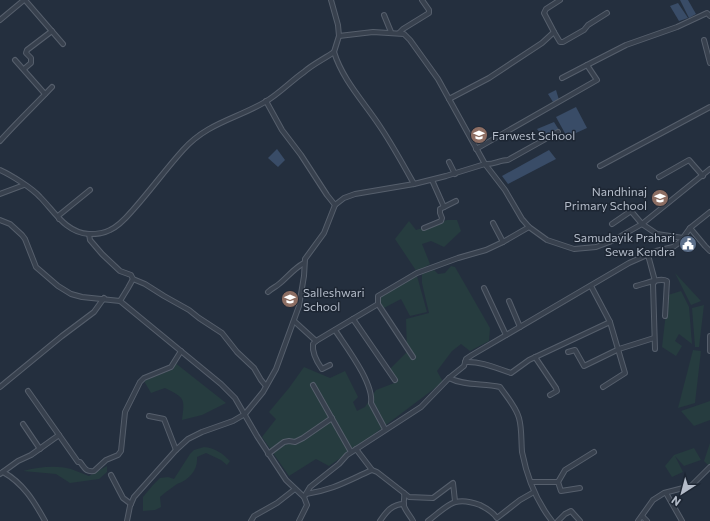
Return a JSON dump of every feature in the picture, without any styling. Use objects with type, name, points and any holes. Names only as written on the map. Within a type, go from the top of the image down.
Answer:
[{"type":"street","points":[[0,20],[25,0],[63,44]]},
{"type":"street","points":[[331,0],[338,25],[339,36],[334,52],[338,63],[357,97],[381,128],[414,184]]},
{"type":"street","points":[[399,33],[429,13],[429,10],[422,0]]},
{"type":"street","points":[[560,0],[544,12],[560,42],[563,42],[584,30],[588,24],[607,13]]},
{"type":"street","points":[[562,78],[626,45],[677,27],[707,13],[710,16]]},
{"type":"street","points":[[384,15],[391,32]]},
{"type":"street","points":[[24,69],[31,63],[31,58],[26,53],[27,50],[52,31]]},
{"type":"street","points":[[339,36],[373,32],[404,34],[410,40],[438,80],[485,164],[505,190],[522,219],[529,227],[547,240],[574,249],[596,247],[612,241],[642,224],[710,169]]},
{"type":"street","points":[[449,99],[489,78],[542,44],[554,32]]},
{"type":"street","points":[[704,40],[710,63]]},
{"type":"street","points":[[0,170],[16,178],[40,196],[59,219],[78,231],[89,234],[101,234],[111,230],[121,223],[183,150],[198,135],[218,123],[266,101],[305,71],[334,52]]},
{"type":"street","points":[[15,60],[45,94]]},
{"type":"street","points":[[476,149],[596,81],[587,65]]},
{"type":"street","points":[[0,141],[52,87]]},
{"type":"street","points":[[266,101],[282,130],[335,205]]},
{"type":"street","points":[[600,166],[710,107]]},
{"type":"street","points":[[127,521],[134,497],[176,450],[188,439],[202,432],[233,421],[245,414],[266,386],[276,369],[294,321],[302,294],[305,259],[324,233],[335,205],[344,198],[355,194],[432,180],[485,164],[508,160],[558,132]]},
{"type":"street","points":[[659,177],[689,160],[703,176]]},
{"type":"street","points":[[449,162],[455,174]]},
{"type":"street","points":[[432,180],[444,207]]},
{"type":"street","points":[[0,194],[24,185]]},
{"type":"street","points":[[59,219],[58,216],[90,190]]},
{"type":"street","points":[[424,228],[441,221],[442,218],[440,210],[456,201]]},
{"type":"street","points":[[612,224],[631,212],[642,224],[657,234],[683,238]]},
{"type":"street","points":[[299,521],[307,505],[305,495],[310,487],[351,452],[421,407],[449,378],[464,366],[466,359],[629,263],[656,251],[673,247],[680,242],[690,228],[710,212]]},
{"type":"street","points":[[1,221],[10,224],[22,235],[36,267],[58,286],[71,294],[82,297],[104,298],[120,301],[221,384],[235,398],[268,454],[286,480],[295,489],[305,495],[323,491],[340,486],[372,470]]},
{"type":"street","points":[[493,223],[503,242]]},
{"type":"street","points":[[413,357],[378,304],[378,296],[417,273],[458,258],[486,250],[529,227]]},
{"type":"street","points":[[690,228],[710,250]]},
{"type":"street","points":[[89,234],[90,240],[120,271],[131,275],[133,279],[135,278],[190,310],[199,318],[222,333],[237,352],[254,368],[260,380],[266,386]]},
{"type":"street","points":[[648,255],[655,281],[653,284],[655,349]]},
{"type":"street","points":[[268,292],[273,287],[278,286],[298,266],[304,263]]},
{"type":"street","points":[[120,301],[133,279]]},
{"type":"street","points":[[636,286],[665,279],[668,281],[665,316]]},
{"type":"street","points":[[592,286],[610,322],[625,373],[603,387]]},
{"type":"street","points":[[484,288],[506,335]]},
{"type":"street","points":[[0,387],[94,312],[104,298]]},
{"type":"street","points":[[509,301],[520,327]]},
{"type":"street","points":[[330,365],[322,369],[318,364],[312,350],[313,344],[378,304]]},
{"type":"street","points":[[353,319],[395,380]]},
{"type":"street","points":[[294,321],[316,341]]},
{"type":"street","points":[[465,362],[483,364],[511,373],[535,358],[610,322]]},
{"type":"street","points":[[335,330],[368,383],[372,399],[371,403],[385,429]]},
{"type":"street","points":[[710,336],[710,351]]},
{"type":"street","points":[[568,352],[575,350],[584,366],[619,349],[654,338]]},
{"type":"street","points":[[28,391],[78,462],[80,462],[87,471],[94,471],[106,460],[118,455],[121,451],[125,412],[137,386],[144,378],[171,367],[182,351]]},
{"type":"street","points":[[535,358],[556,388],[557,391],[550,395]]},
{"type":"street","points":[[449,378],[455,381],[489,384],[500,387],[516,410],[522,428],[522,452],[534,492],[543,510],[552,521]]},
{"type":"street","points":[[313,385],[351,452]]},
{"type":"street","points":[[149,416],[164,419],[176,450]]},
{"type":"street","points":[[268,454],[284,442],[295,442],[303,438],[332,418]]},
{"type":"street","points":[[24,424],[40,449]]},
{"type":"street","points":[[45,521],[24,488],[16,481],[1,473],[40,449],[59,435]]},
{"type":"street","points":[[356,449],[372,470],[377,472],[409,497],[433,498],[453,483],[455,501]]},
{"type":"street","points":[[580,488],[561,491],[558,482],[565,470],[594,452]]},
{"type":"street","points":[[638,521],[653,500],[666,493],[691,486],[710,467]]},
{"type":"street","points":[[111,475],[122,498],[131,504]]},
{"type":"street","points":[[531,482],[558,482]]},
{"type":"street","points":[[251,521],[254,516],[277,503],[295,489]]},
{"type":"street","points":[[428,521],[455,501],[462,500],[484,507],[497,518],[520,500],[534,492]]},
{"type":"street","points":[[404,493],[405,509],[409,512],[414,521]]},
{"type":"street","points":[[666,493],[682,521]]},
{"type":"street","points":[[380,521],[394,506],[397,504],[404,504]]},
{"type":"street","points":[[558,521],[565,514],[571,511],[580,521]]},
{"type":"street","points":[[642,516],[647,521]]},
{"type":"green space","points":[[447,220],[457,220],[461,231],[444,247],[431,241],[422,244],[430,264],[417,272],[395,239],[409,221],[416,230]]},
{"type":"green space","points":[[451,266],[455,267],[490,328],[489,341],[470,351],[461,344],[452,351],[437,371],[443,382],[329,466],[316,459],[289,476],[262,437],[276,419],[269,412],[304,367],[330,378],[345,371],[358,397],[353,402],[357,411],[365,407],[376,390],[397,382],[389,370],[407,352],[406,319],[429,313],[422,283],[422,274],[434,270],[438,274],[445,273]]},
{"type":"green space","points":[[675,273],[701,301],[691,305]]},
{"type":"green space","points":[[417,276],[427,312],[410,316],[401,299],[384,308],[379,302],[382,296]]},
{"type":"green space","points":[[681,291],[689,307],[692,344],[679,334],[675,341],[682,346],[676,356],[662,347],[668,295]]},
{"type":"green space","points":[[704,305],[699,347],[695,347],[692,308]]},
{"type":"green space","points":[[693,350],[701,351],[695,403],[678,408]]},
{"type":"green space","points":[[174,362],[226,403],[202,415],[182,420],[183,403],[180,397],[165,388],[151,393],[144,381],[174,369]]},
{"type":"green space","points":[[710,401],[710,420],[694,426],[681,411]]},
{"type":"green space","points":[[710,443],[710,466],[709,466],[704,461]]},
{"type":"green space","points":[[204,447],[212,448],[218,451],[230,461],[227,465],[221,460],[206,453],[197,457],[195,470],[192,474],[186,480],[176,485],[160,497],[161,507],[155,510],[143,511],[143,497],[153,485],[160,478],[168,477],[174,479],[190,454],[194,450]]},
{"type":"green space","points":[[694,448],[701,460],[684,466],[675,456],[683,472],[672,477],[665,466],[674,455]]},
{"type":"green space","points":[[107,466],[107,472],[99,479],[70,483],[56,474],[23,471],[59,467],[71,469],[89,476]]},
{"type":"water","points":[[680,0],[688,0],[696,14],[689,18]]},
{"type":"water","points":[[678,3],[688,18],[679,21],[670,6]]},
{"type":"water","points":[[556,90],[559,100],[553,102],[548,94]]},
{"type":"water","points":[[576,107],[587,128],[567,137],[556,117]]},
{"type":"water","points":[[554,122],[559,130],[543,137],[537,129]]},
{"type":"water","points":[[277,149],[285,160],[278,167],[268,158]]},
{"type":"water","points":[[549,150],[556,159],[508,184],[502,176]]},
{"type":"place","name":"Farwest School","points":[[479,135]]},
{"type":"place","name":"Nandhinaj Primary School","points":[[660,198]]},
{"type":"place","name":"Samudayik Prahari Sewa Kendra","points":[[688,244]]},
{"type":"place","name":"Salleshwari School","points":[[290,299]]}]
